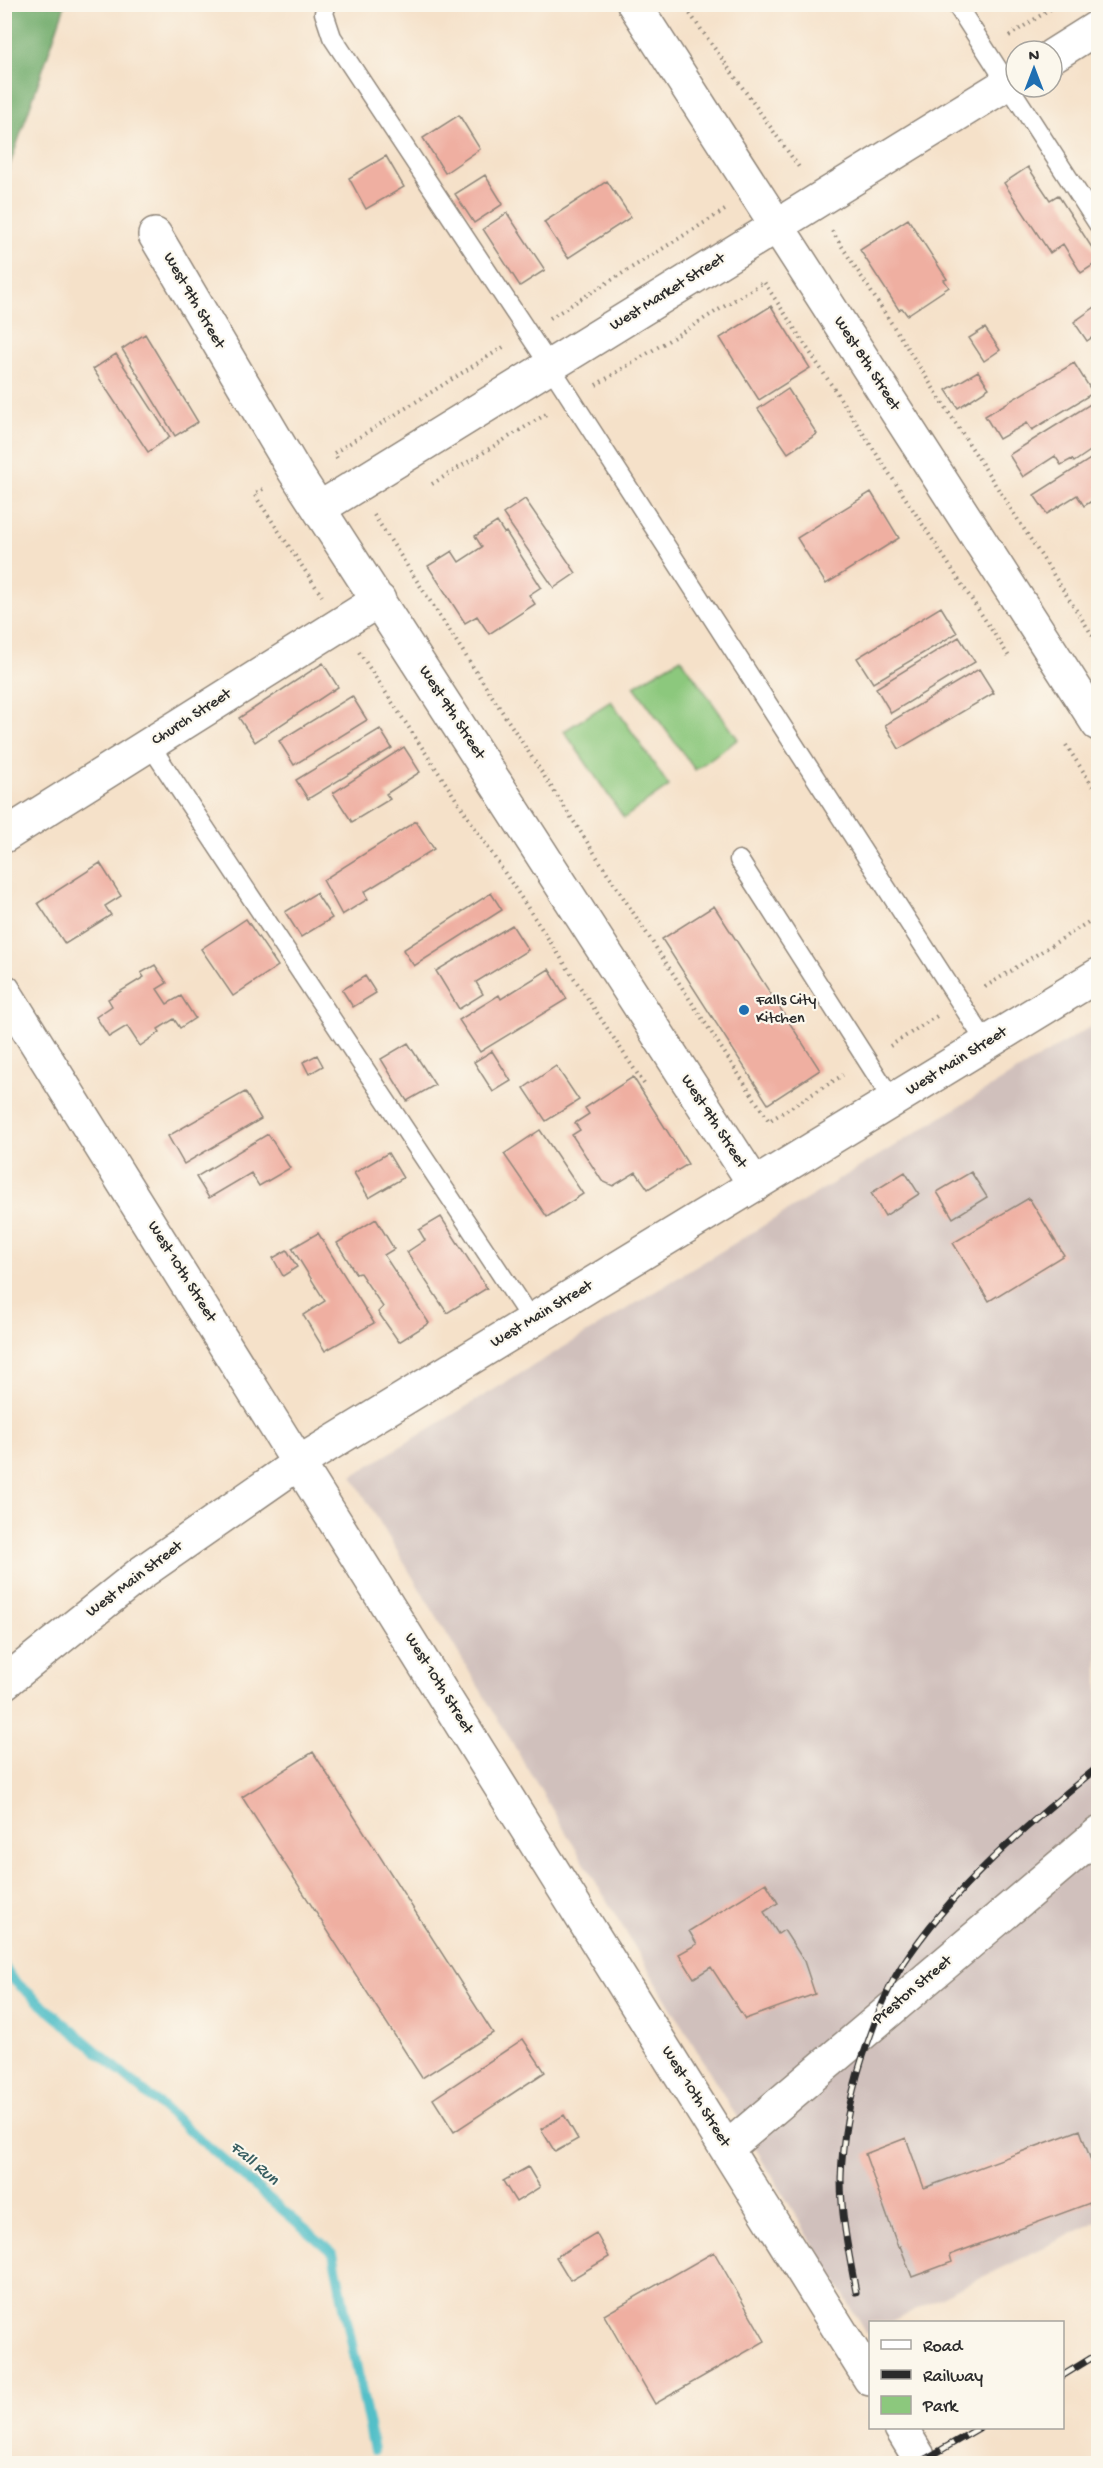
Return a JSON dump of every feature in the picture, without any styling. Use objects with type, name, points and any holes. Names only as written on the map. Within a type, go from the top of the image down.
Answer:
[{"type":"street","name":"West 8th Street","points":[[634,4],[1098,724]]},
{"type":"street","points":[[1064,48],[1098,27]]},
{"type":"street","name":"West Market Street","points":[[320,508],[1004,86]]},
{"type":"street","name":"West 9th Street","points":[[154,235],[266,424],[642,1013],[755,1185]]},
{"type":"street","name":"Church Street","points":[[4,836],[379,600]]},
{"type":"street","name":"West Main Street","points":[[6,1681],[141,1573],[300,1462],[1098,975]]},
{"type":"street","name":"West 10th Street","points":[[4,991],[300,1462],[869,2377]]},
{"type":"street","name":"Preston Street","points":[[727,2148],[1098,1833]]},
{"type":"street","points":[[902,2429],[923,2463]]},
{"type":"lane","points":[[327,4],[324,13],[332,37],[528,332],[987,1044]]},
{"type":"lane","points":[[956,4],[986,51],[1004,72]]},
{"type":"lane","points":[[1023,99],[1098,224]]},
{"type":"lane","points":[[150,745],[532,1321]]},
{"type":"lane","points":[[739,860],[893,1101]]},
{"type":"path","points":[[683,4],[800,170]]},
{"type":"path","points":[[986,51],[1058,4]]},
{"type":"path","points":[[810,164],[721,212],[334,453],[769,1121],[1098,916]]},
{"type":"path","points":[[835,236],[1098,644]]},
{"type":"path","points":[[764,282],[1013,664]]},
{"type":"path","points":[[1066,744],[1098,794]]},
{"type":"shaded area","points":[[1098,1022],[1098,2221],[892,2321],[869,2321],[867,2334],[352,1476]]},
{"type":"green space","points":[[19,5],[65,5],[5,179],[5,8]]},
{"type":"green space","points":[[681,658],[738,739],[695,770],[634,686]]},
{"type":"green space","points":[[611,701],[669,786],[624,818],[564,731]]},
{"type":"building","points":[[459,115],[480,149],[445,173],[423,138]]},
{"type":"building","points":[[386,156],[404,187],[366,209],[349,178]]},
{"type":"building","points":[[1028,167],[1050,200],[1058,195],[1098,257],[1098,262],[1081,273],[1063,244],[1050,253],[1004,183]]},
{"type":"building","points":[[485,175],[503,204],[474,223],[455,194]]},
{"type":"building","points":[[607,181],[631,217],[568,258],[544,222]]},
{"type":"building","points":[[507,213],[545,270],[520,286],[483,229]]},
{"type":"building","points":[[908,219],[947,279],[944,280],[949,287],[907,315],[902,308],[899,310],[860,250]]},
{"type":"building","points":[[1098,305],[1098,333],[1087,341],[1074,322]]},
{"type":"building","points":[[771,306],[810,368],[759,400],[720,338]]},
{"type":"building","points":[[985,328],[1000,350],[984,361],[969,338]]},
{"type":"building","points":[[145,334],[198,422],[175,436],[122,349]]},
{"type":"building","points":[[116,354],[170,437],[148,452],[93,369]]},
{"type":"building","points":[[1074,363],[1093,393],[1032,430],[1027,423],[999,439],[985,416]]},
{"type":"building","points":[[978,371],[989,388],[958,408],[946,390]]},
{"type":"building","points":[[788,389],[817,434],[788,453],[758,409]]},
{"type":"building","points":[[1095,401],[1098,406],[1098,444],[1096,447],[1074,462],[1072,459],[1061,465],[1055,456],[1023,477],[1009,455]]},
{"type":"building","points":[[1098,454],[1098,497],[1084,506],[1077,495],[1047,514],[1034,495]]},
{"type":"building","points":[[871,492],[899,538],[826,584],[797,538]]},
{"type":"building","points":[[525,499],[576,573],[554,588],[503,514]]},
{"type":"building","points":[[497,522],[504,533],[506,532],[541,587],[529,595],[535,604],[489,634],[477,616],[465,623],[428,566],[452,551],[459,562],[482,547],[475,536]]},
{"type":"building","points":[[941,607],[957,633],[873,683],[857,658]]},
{"type":"building","points":[[959,637],[975,662],[891,713],[876,688]]},
{"type":"building","points":[[323,663],[338,687],[255,742],[239,718]]},
{"type":"building","points":[[979,669],[994,693],[899,749],[885,725]]},
{"type":"building","points":[[352,696],[367,720],[294,765],[279,741]]},
{"type":"building","points":[[380,729],[392,748],[308,799],[296,780]]},
{"type":"building","points":[[404,747],[420,772],[386,794],[390,799],[352,822],[333,793]]},
{"type":"building","points":[[416,821],[434,849],[364,892],[368,899],[342,915],[323,880]]},
{"type":"building","points":[[100,863],[121,896],[105,906],[111,915],[65,944],[38,903]]},
{"type":"building","points":[[316,893],[332,918],[301,937],[285,912]]},
{"type":"building","points":[[491,893],[502,910],[414,966],[403,950]]},
{"type":"building","name":"Falls City Kitchen","points":[[714,906],[820,1070],[768,1104],[662,939]]},
{"type":"building","points":[[246,919],[278,966],[233,996],[201,949]]},
{"type":"building","points":[[512,925],[528,950],[476,982],[483,994],[459,1009],[436,971]]},
{"type":"building","points":[[155,965],[167,983],[157,989],[167,1004],[181,996],[195,1018],[180,1028],[174,1019],[158,1029],[160,1032],[140,1046],[127,1026],[109,1037],[96,1017],[112,1006],[108,999],[144,977],[141,973]]},
{"type":"building","points":[[549,969],[567,999],[480,1052],[459,1020],[499,995],[501,999]]},
{"type":"building","points":[[365,976],[376,993],[353,1007],[342,990]]},
{"type":"building","points":[[408,1043],[435,1085],[407,1101],[381,1059]]},
{"type":"building","points":[[492,1051],[511,1081],[493,1092],[474,1062]]},
{"type":"building","points":[[317,1055],[323,1066],[309,1074],[303,1062]]},
{"type":"building","points":[[556,1066],[579,1100],[546,1121],[524,1088]]},
{"type":"building","points":[[633,1077],[688,1164],[648,1189],[636,1172],[613,1186],[602,1181],[572,1135],[580,1130],[575,1123],[589,1114],[585,1108]]},
{"type":"building","points":[[245,1092],[261,1119],[184,1164],[168,1136]]},
{"type":"building","points":[[540,1130],[583,1194],[547,1217],[504,1154]]},
{"type":"building","points":[[268,1134],[290,1168],[259,1186],[251,1173],[209,1198],[196,1177]]},
{"type":"building","points":[[388,1153],[403,1178],[369,1198],[354,1173]]},
{"type":"building","points":[[905,1172],[919,1194],[885,1216],[871,1193]]},
{"type":"building","points":[[971,1172],[987,1197],[953,1218],[937,1192]]},
{"type":"building","points":[[1029,1198],[1064,1255],[989,1301],[953,1243]]},
{"type":"building","points":[[441,1217],[487,1288],[447,1313],[407,1252],[425,1240],[419,1230]]},
{"type":"building","points":[[376,1219],[394,1249],[384,1255],[429,1323],[399,1342],[378,1312],[383,1307],[360,1273],[356,1274],[337,1243]]},
{"type":"building","points":[[318,1233],[374,1323],[325,1351],[303,1315],[325,1301],[292,1248]]},
{"type":"building","points":[[287,1250],[297,1267],[283,1276],[273,1258]]},
{"type":"building","points":[[313,1752],[493,2033],[422,2078],[242,1797]]},
{"type":"building","points":[[766,1883],[778,1903],[764,1912],[778,1934],[784,1930],[804,1961],[815,1994],[745,2019],[711,1967],[694,1978],[679,1954],[697,1944],[689,1931]]},
{"type":"building","points":[[523,2039],[545,2072],[454,2132],[433,2099]]},
{"type":"building","points":[[564,2115],[578,2139],[555,2152],[541,2129]]},
{"type":"building","points":[[1080,2130],[1098,2180],[1098,2200],[950,2255],[952,2262],[912,2277],[900,2246],[898,2247],[865,2154],[906,2138],[924,2188]]},
{"type":"building","points":[[528,2167],[540,2187],[516,2202],[503,2181]]},
{"type":"building","points":[[596,2233],[609,2257],[570,2280],[556,2257]]},
{"type":"building","points":[[714,2252],[765,2341],[655,2404],[604,2315]]},
{"type":"waterway","name":"Fall Run","points":[[4,1966],[11,1978],[333,2253],[374,2450]]},
{"type":"railway","points":[[856,2292],[842,2207],[843,2149],[847,2118],[858,2073],[889,1988],[921,1938],[967,1884],[1018,1835],[1098,1767]]},
{"type":"railway","points":[[1064,2375],[1098,2354]]},
{"type":"railway","points":[[917,2464],[977,2429]]},
{"type":"place","name":"Falls City Kitchen","points":[[744,1010]]}]
